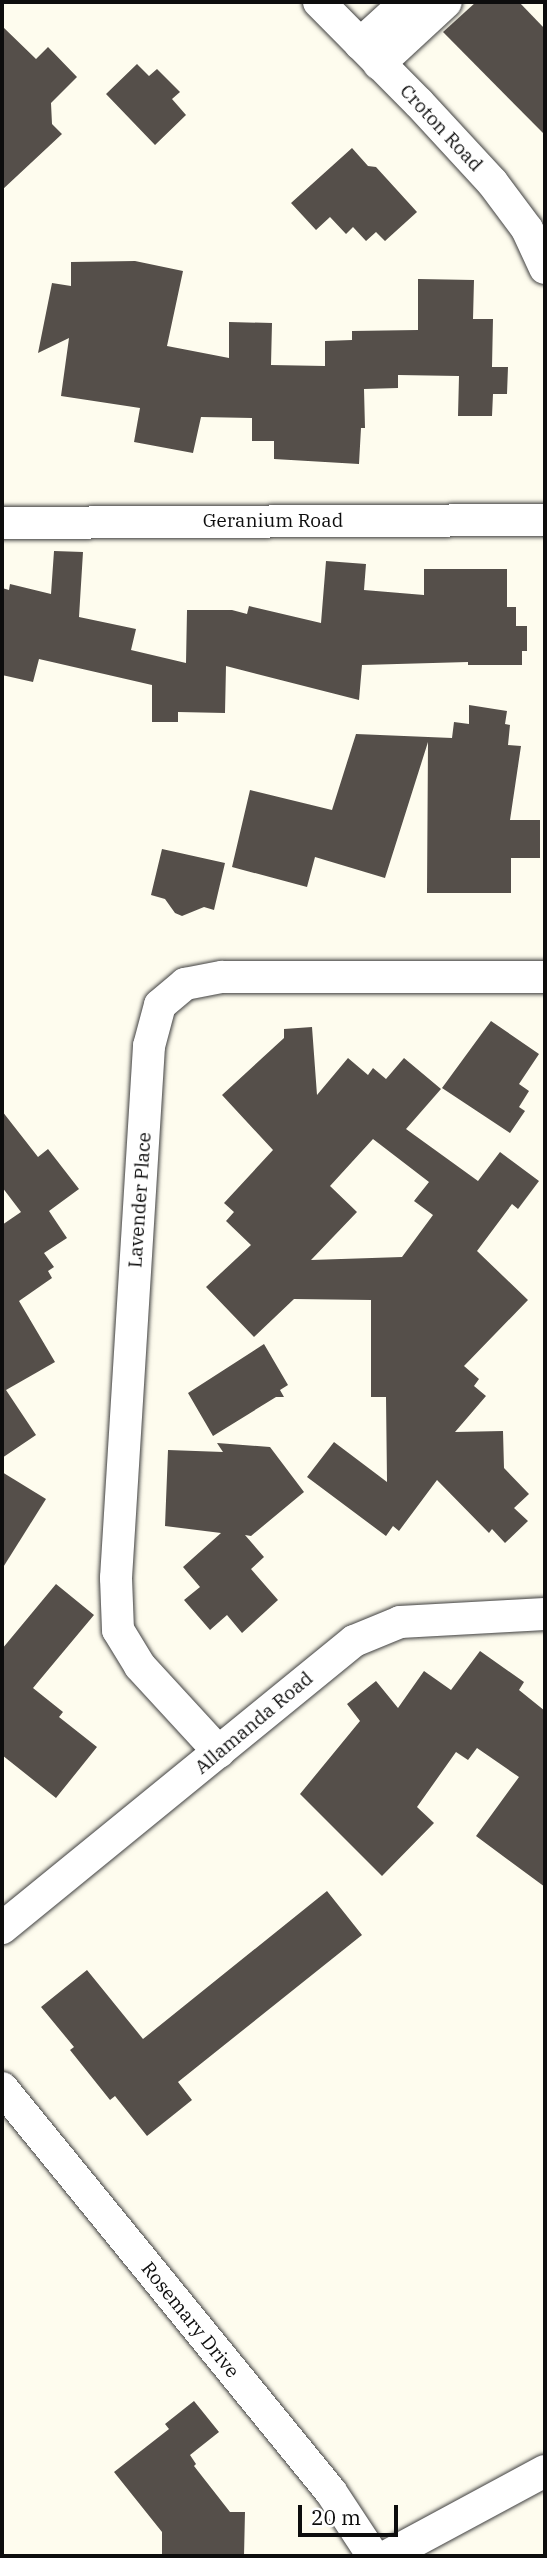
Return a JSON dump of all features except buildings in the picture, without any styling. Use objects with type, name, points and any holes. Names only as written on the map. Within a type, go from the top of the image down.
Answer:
[{"type":"street","name":"Croton Road","points":[[319,2],[492,182],[527,229],[545,268]]},
{"type":"street","points":[[369,54],[406,2]]},
{"type":"street","points":[[369,54],[446,2]]},
{"type":"street","name":"Geranium Road","points":[[2,523],[545,520]]},
{"type":"street","name":"Lavender Place","points":[[219,1752],[140,1666],[118,1630],[116,1578],[149,1046],[160,1005],[185,984],[222,977],[545,977]]},
{"type":"street","name":"Allamanda Road","points":[[2,1928],[354,1641],[400,1622],[545,1614]]},
{"type":"street","name":"Rosemary Drive","points":[[2,2088],[331,2491],[373,2556]]},
{"type":"street","points":[[387,2556],[545,2471]]}]
